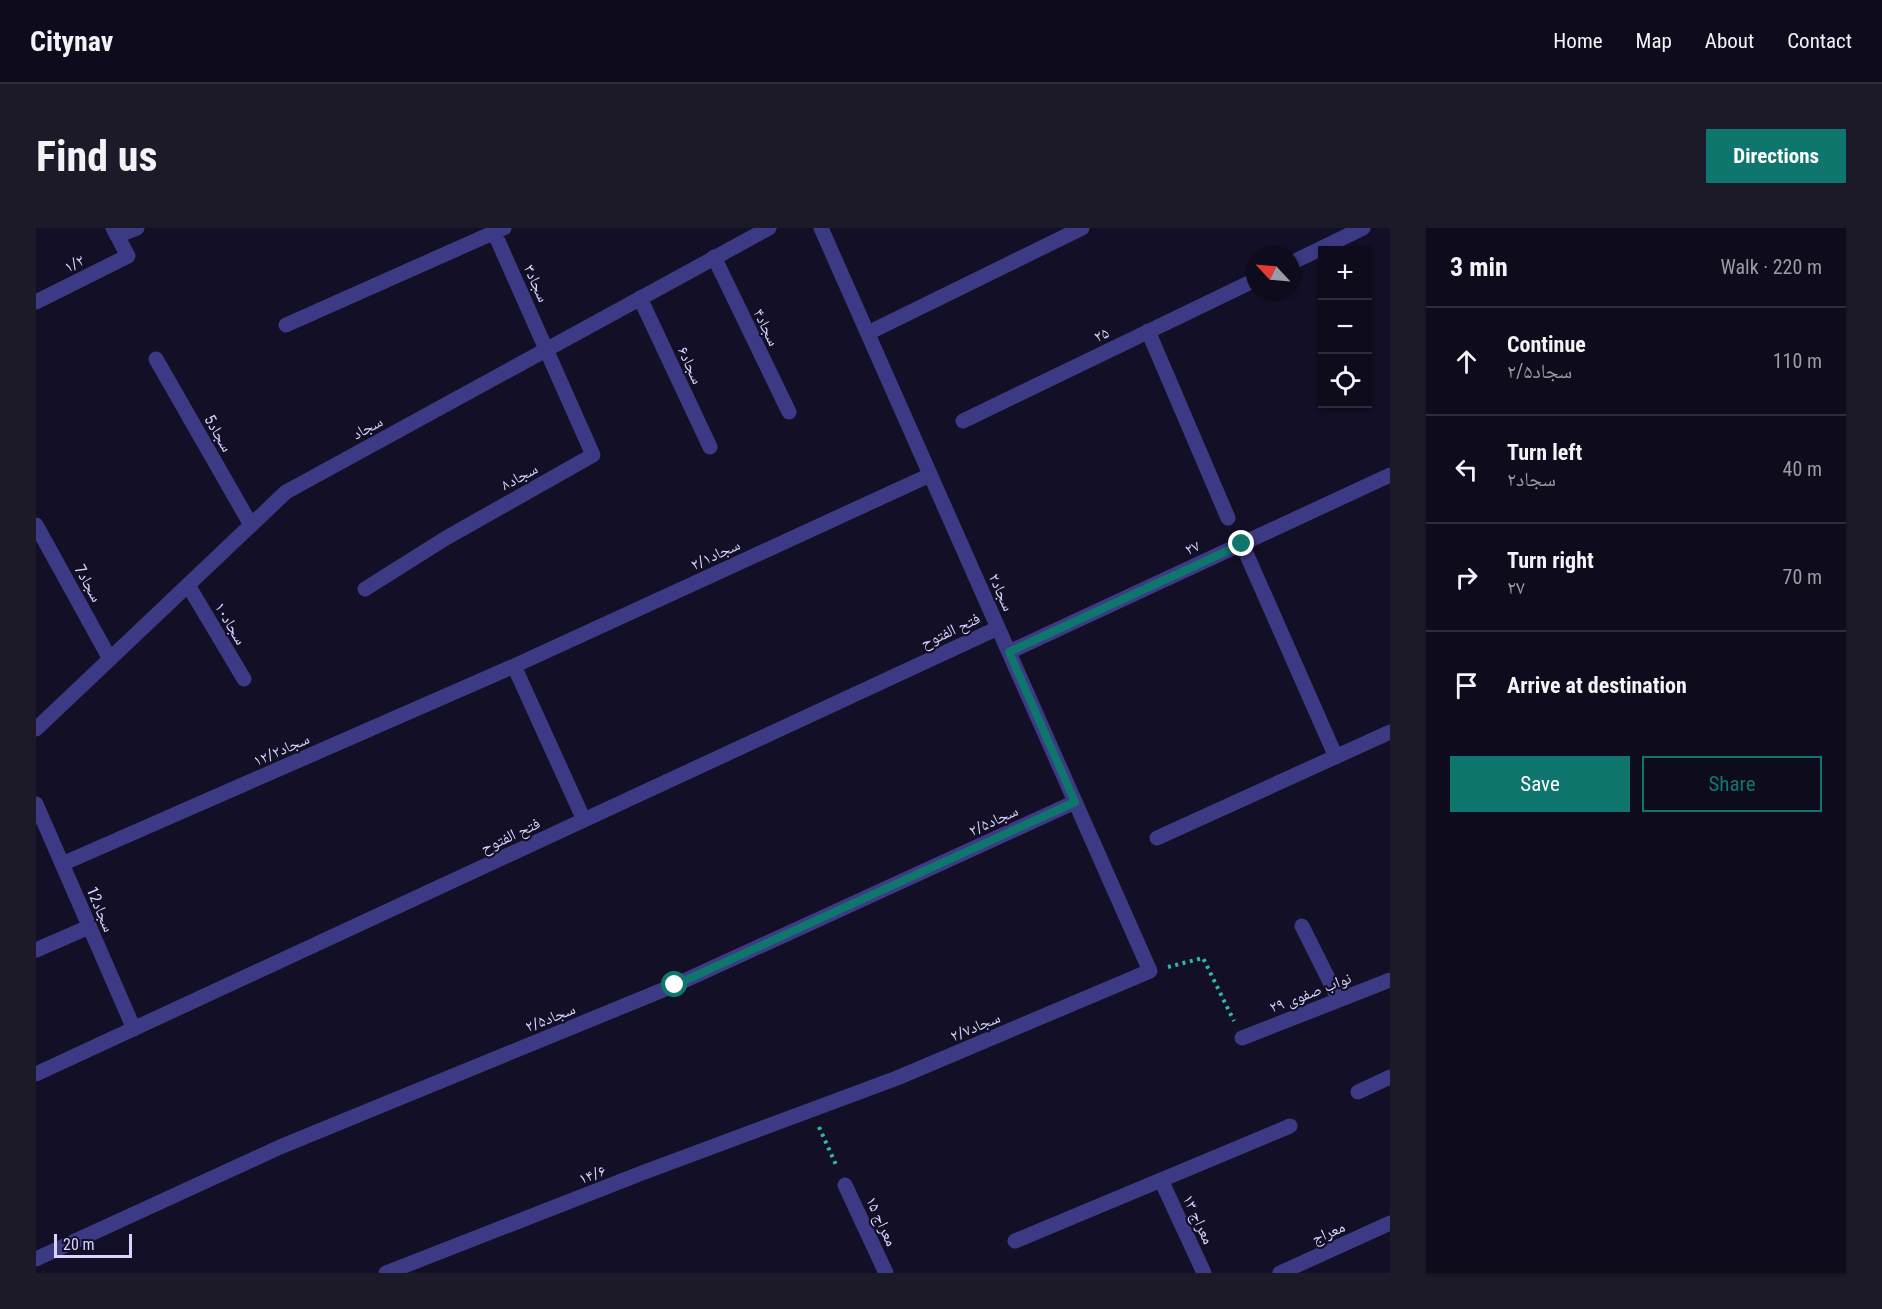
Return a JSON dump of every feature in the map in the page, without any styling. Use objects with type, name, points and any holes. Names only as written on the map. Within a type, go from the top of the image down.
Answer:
[{"type":"street","points":[[115,232],[137,228]]},
{"type":"street","name":"سجاد","points":[[36,729],[286,492],[769,228]]},
{"type":"street","name":"۲سجاد","points":[[821,228],[1150,971]]},
{"type":"street","points":[[868,333],[1082,228]]},
{"type":"street","points":[[1300,258],[1363,228]]},
{"type":"street","points":[[286,325],[499,230]]},
{"type":"street","name":"۳سجاد","points":[[499,230],[546,349]]},
{"type":"street","name":"۱/۲","points":[[36,303],[128,256],[115,232]]},
{"type":"street","name":"۴سجاد","points":[[714,257],[789,412]]},
{"type":"street","name":"۲۵","points":[[963,421],[1246,284]]},
{"type":"street","name":"۶سجاد","points":[[640,298],[711,447]]},
{"type":"street","points":[[1148,331],[1228,518]]},
{"type":"street","name":"۸سجاد","points":[[364,590],[446,538],[592,455],[546,349]]},
{"type":"street","name":"5سجاد","points":[[156,359],[251,525]]},
{"type":"street","name":"۲/۱سجاد","points":[[514,666],[930,475]]},
{"type":"street","name":"۲۷","points":[[1009,652],[1390,475]]},
{"type":"street","name":"7سجاد","points":[[36,525],[110,659]]},
{"type":"street","points":[[1242,544],[1335,757]]},
{"type":"street","name":"۱۰سجاد","points":[[188,585],[244,679]]},
{"type":"street","name":"فتح الفتوح","points":[[36,1074],[998,628]]},
{"type":"street","points":[[514,666],[584,820]]},
{"type":"street","name":"۱۲/۲سجاد","points":[[62,864],[514,666]]},
{"type":"street","points":[[1157,838],[1390,732]]},
{"type":"street","name":"۲/۵سجاد","points":[[36,1259],[280,1147],[675,985],[1075,802]]},
{"type":"street","name":"12سجاد","points":[[36,804],[134,1029]]},
{"type":"street","points":[[1302,926],[1339,1000]]},
{"type":"street","points":[[36,950],[89,927]]},
{"type":"street","name":"سجاد۲/۷","points":[[812,1110],[897,1078],[1150,971]]},
{"type":"street","name":"نواب صفوی ۲۹","points":[[1242,1038],[1390,980]]},
{"type":"street","points":[[1358,1092],[1390,1077]]},
{"type":"street","name":"۱۴/۶","points":[[386,1273],[642,1173],[812,1110]]},
{"type":"street","points":[[1015,1241],[1290,1126]]},
{"type":"street","name":"معراج ۱۳","points":[[1161,1180],[1204,1273]]},
{"type":"street","name":"معراج ۱۵","points":[[845,1185],[881,1272]]},
{"type":"street","name":"معراج","points":[[1280,1273],[1390,1223]]},
{"type":"path","points":[[1150,971],[1203,958],[1242,1038]]},
{"type":"path","points":[[812,1110],[845,1185]]},
{"type":"route","points":[[675,985],[1075,802],[1009,652],[1242,544]]}]
